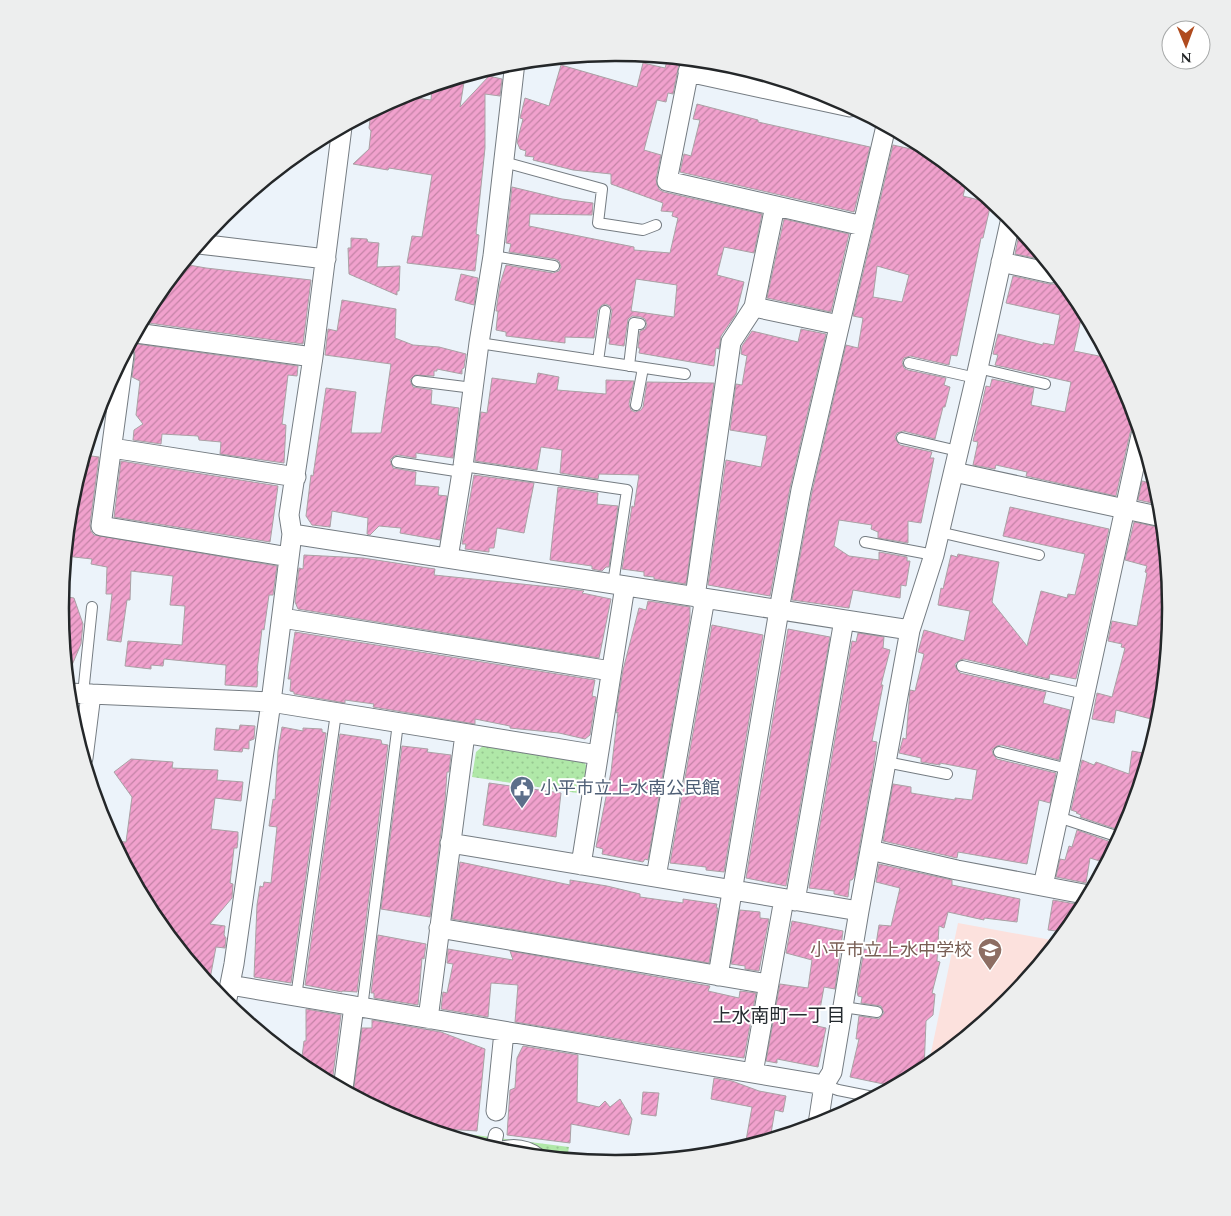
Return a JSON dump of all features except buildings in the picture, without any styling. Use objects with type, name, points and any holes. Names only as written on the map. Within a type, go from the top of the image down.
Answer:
[{"type":"street","points":[[690,66],[667,181],[863,226]]},
{"type":"street","points":[[699,68],[779,86]]},
{"type":"street","points":[[448,558],[493,256],[514,71]]},
{"type":"street","points":[[718,976],[801,490],[884,133]]},
{"type":"street","points":[[228,994],[271,702],[292,534],[289,515],[313,356],[341,136]]},
{"type":"street","points":[[656,877],[700,598],[732,342],[754,307],[775,206]]},
{"type":"street","points":[[819,1115],[824,1085],[832,1072],[910,630],[934,555],[1009,228]]},
{"type":"street","points":[[207,245],[326,259]]},
{"type":"street","points":[[1001,262],[1047,272]]},
{"type":"street","points":[[754,307],[839,325]]},
{"type":"street","points":[[143,333],[313,356]]},
{"type":"street","points":[[122,373],[101,526],[289,557]]},
{"type":"street","points":[[112,448],[296,477]]},
{"type":"street","points":[[1043,886],[1138,448]]},
{"type":"street","points":[[954,472],[1155,516]]},
{"type":"street","points":[[292,534],[910,630]]},
{"type":"street","points":[[581,865],[612,671],[619,585]]},
{"type":"street","points":[[282,618],[612,671]]},
{"type":"street","points":[[752,1073],[768,984],[790,900],[844,620]]},
{"type":"street","points":[[82,728],[81,694],[271,702],[598,755]]},
{"type":"street","points":[[428,1019],[465,734]]},
{"type":"street","points":[[450,843],[859,911]]},
{"type":"street","points":[[870,850],[957,870],[1081,894]]},
{"type":"street","points":[[439,928],[768,984]]},
{"type":"street","points":[[229,995],[296,997],[824,1085]]},
{"type":"street","points":[[344,1082],[358,1007]]},
{"type":"street","points":[[496,1111],[504,1032]]},
{"type":"lane","points":[[504,162],[602,189],[598,223],[643,230],[656,225]]},
{"type":"lane","points":[[493,256],[554,266]]},
{"type":"lane","points":[[598,361],[605,311]]},
{"type":"lane","points":[[629,366],[634,324],[640,324]]},
{"type":"lane","points":[[479,343],[685,374]]},
{"type":"lane","points":[[909,363],[1045,384]]},
{"type":"lane","points":[[636,405],[643,368]]},
{"type":"lane","points":[[416,381],[473,388]]},
{"type":"lane","points":[[902,438],[958,451]]},
{"type":"lane","points":[[397,462],[627,490],[619,585]]},
{"type":"lane","points":[[939,532],[1039,555]]},
{"type":"lane","points":[[866,542],[934,555]]},
{"type":"lane","points":[[81,694],[92,607]]},
{"type":"lane","points":[[962,666],[1085,694]]},
{"type":"lane","points":[[296,997],[336,713]]},
{"type":"lane","points":[[358,1007],[398,723]]},
{"type":"lane","points":[[999,752],[1068,769]]},
{"type":"lane","points":[[886,762],[947,774]]},
{"type":"lane","points":[[1058,817],[1113,835]]},
{"type":"lane","points":[[843,1007],[877,1012]]},
{"type":"lane","points":[[824,1085],[863,1095]]},
{"type":"shaded area","name":"小平市立上水中学校","points":[[958,923],[1050,940],[1002,995],[976,1019],[931,1055]]},
{"type":"green space","points":[[484,745],[584,761],[588,770],[584,794],[472,777],[476,752]]},
{"type":"green space","points":[[467,1134],[569,1147],[568,1153],[544,1150]]},
{"type":"place","name":"小平市立上水南公民館","points":[[522,809]]},
{"type":"place","name":"小平市立上水中学校","points":[[990,971]]},
{"type":"district","name":"上水南町一丁目","points":[[779,1016]]}]
